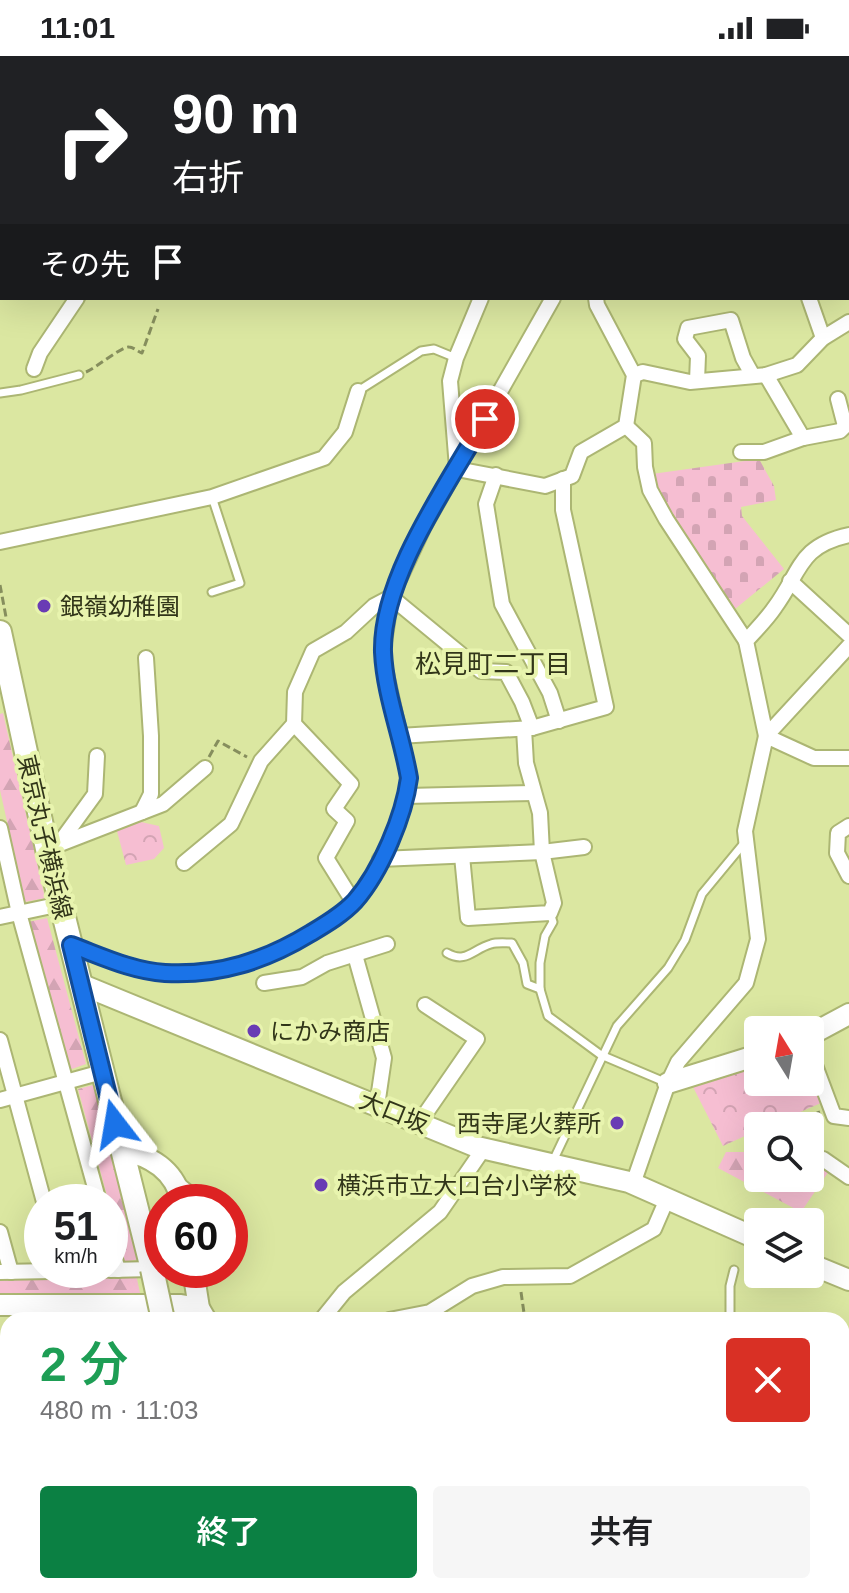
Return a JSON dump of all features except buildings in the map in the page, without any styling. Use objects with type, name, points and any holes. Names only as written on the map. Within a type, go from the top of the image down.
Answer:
[{"type":"main road","name":"東京丸子横浜線","points":[[0,632],[7,705],[53,847],[61,904],[144,1237]]},
{"type":"main road","name":"東京丸子横浜線","points":[[156,1288],[161,1312]]},
{"type":"street","points":[[34,369],[40,353],[76,300]]},
{"type":"street","points":[[457,469],[450,381],[456,358],[480,300]]},
{"type":"street","points":[[71,945],[135,968],[162,973],[206,973],[271,955],[330,922],[354,903],[394,833],[407,796],[409,778],[383,649],[391,597],[424,526],[552,300]]},
{"type":"street","points":[[596,300],[634,375],[626,426]]},
{"type":"street","points":[[810,300],[823,338]]},
{"type":"street","points":[[697,381],[698,356],[685,339],[688,328],[731,320],[743,358],[760,376],[803,438]]},
{"type":"street","points":[[634,375],[643,372],[697,381],[760,376],[797,365],[823,338],[849,322]]},
{"type":"street","points":[[0,542],[212,497],[324,458],[345,432],[358,391]]},
{"type":"street","points":[[741,452],[764,452],[803,438],[840,431],[845,426],[838,399]]},
{"type":"street","points":[[457,469],[545,486],[572,476],[581,452],[626,426]]},
{"type":"street","points":[[626,426],[644,443],[650,490],[666,519],[746,641],[766,736],[745,831],[758,939],[746,983],[678,1062],[633,1184]]},
{"type":"street","points":[[496,475],[486,504],[502,604],[550,693],[559,721]]},
{"type":"street","points":[[399,736],[528,729],[606,707],[563,510],[563,479]]},
{"type":"street","points":[[746,641],[776,607],[797,567],[808,555],[833,539],[849,535]]},
{"type":"street","points":[[790,581],[849,635]]},
{"type":"street","points":[[184,863],[231,824],[261,761],[294,724],[295,692],[313,651],[346,632],[374,606],[391,597]]},
{"type":"street","points":[[391,597],[481,671],[506,672],[522,702],[528,729],[526,763],[540,813],[542,852],[554,903],[550,913],[468,918],[462,856]]},
{"type":"street","points":[[766,736],[849,646]]},
{"type":"street","points":[[142,812],[151,794],[146,658]]},
{"type":"street","points":[[294,724],[351,784],[334,809],[347,821],[326,858],[354,903]]},
{"type":"street","points":[[766,736],[814,758],[849,758]]},
{"type":"street","points":[[53,847],[95,794],[97,756]]},
{"type":"street","points":[[53,847],[163,804],[205,768]]},
{"type":"street","points":[[407,796],[533,793]]},
{"type":"street","points":[[849,826],[838,833],[837,853],[849,876]]},
{"type":"street","points":[[0,828],[2,850],[94,1184]]},
{"type":"street","points":[[380,859],[542,852],[584,847]]},
{"type":"street","points":[[0,917],[61,904]]},
{"type":"street","points":[[264,983],[302,977],[327,963],[387,944]]},
{"type":"street","points":[[355,955],[384,1058],[377,1106]]},
{"type":"street","name":"大口坂","points":[[80,984],[484,1148],[633,1184],[744,1233]]},
{"type":"street","points":[[419,1123],[477,1039],[425,1005]]},
{"type":"street","points":[[824,1027],[849,1014]]},
{"type":"street","points":[[0,1040],[8,1098],[38,1184]]},
{"type":"street","points":[[668,1083],[744,1059]]},
{"type":"street","points":[[8,1098],[102,1072]]},
{"type":"street","points":[[824,1089],[834,1116],[849,1118]]},
{"type":"street","points":[[328,1312],[344,1292],[440,1212],[484,1148]]},
{"type":"street","points":[[122,1150],[144,1155],[172,1176],[175,1184]]},
{"type":"street","points":[[824,1160],[849,1177]]},
{"type":"street","points":[[430,1312],[472,1286],[503,1277],[570,1276],[654,1229],[667,1199]]},
{"type":"street","points":[[0,1232],[6,1272]]},
{"type":"street","points":[[824,1270],[849,1280]]},
{"type":"street","points":[[197,1288],[203,1312]]},
{"type":"street","points":[[0,1305],[95,1312]]},
{"type":"street","points":[[118,1312],[181,1305],[198,1312]]},
{"type":"lane","points":[[358,391],[421,351],[434,349],[456,358]]},
{"type":"lane","points":[[0,393],[79,375]]},
{"type":"lane","points":[[212,497],[240,583],[212,592]]},
{"type":"lane","points":[[552,1164],[617,1026],[668,968],[685,940],[702,894],[747,840]]},
{"type":"lane","points":[[550,913],[553,922],[541,950],[540,989],[548,1016],[601,1055],[668,1083]]},
{"type":"lane","points":[[447,953],[456,958],[467,957],[490,944],[512,943],[523,963],[527,984],[540,989]]},
{"type":"lane","points":[[172,1176],[183,1184]]},
{"type":"lane","points":[[730,1312],[730,1286],[734,1270]]},
{"type":"path","points":[[79,375],[105,362],[122,348],[128,346],[142,353],[158,309]]},
{"type":"path","points":[[205,768],[218,741],[241,756],[261,761]]},
{"type":"path","points":[[818,1112],[831,1107]]},
{"type":"path","points":[[519,1276],[524,1312]]},
{"type":"green space","points":[[759,459],[774,486],[776,500],[741,507],[742,516],[784,569],[735,609],[697,562],[675,528],[665,511],[652,474]]},
{"type":"green space","points":[[3,713],[45,898],[25,902],[0,790],[0,714]]},
{"type":"green space","points":[[141,822],[159,826],[164,848],[154,859],[126,865],[117,831]]},
{"type":"green space","points":[[47,918],[86,1064],[72,1069],[66,1066],[28,922]]},
{"type":"green space","points":[[744,1068],[744,1096],[818,1096],[821,1103],[800,1112],[744,1112],[744,1136],[723,1146],[692,1085]]},
{"type":"green space","points":[[97,1084],[121,1184],[104,1184],[78,1089]]},
{"type":"green space","points":[[726,1152],[744,1152],[744,1182],[718,1168]]},
{"type":"green space","points":[[763,1192],[815,1192],[804,1208],[793,1208]]},
{"type":"green space","points":[[128,1213],[139,1259],[128,1261]]},
{"type":"green space","points":[[128,1274],[136,1274],[140,1293],[0,1293],[0,1276],[24,1276],[24,1288],[128,1288]]},
{"type":"place","name":"銀嶺幼稚園","points":[[44,606]]},
{"type":"place","name":"にかみ商店","points":[[254,1031]]},
{"type":"place","name":"西寺尾火葬所","points":[[617,1123]]},
{"type":"place","name":"横浜市立大口台小学校","points":[[321,1185]]},
{"type":"district","name":"松見町二丁目","points":[[493,664]]},
{"type":"route","points":[[115,1124],[71,945],[135,968],[162,973],[206,973],[276,953],[330,922],[354,903],[389,844],[407,796],[409,778],[383,649],[391,597],[424,526],[485,419]]}]
